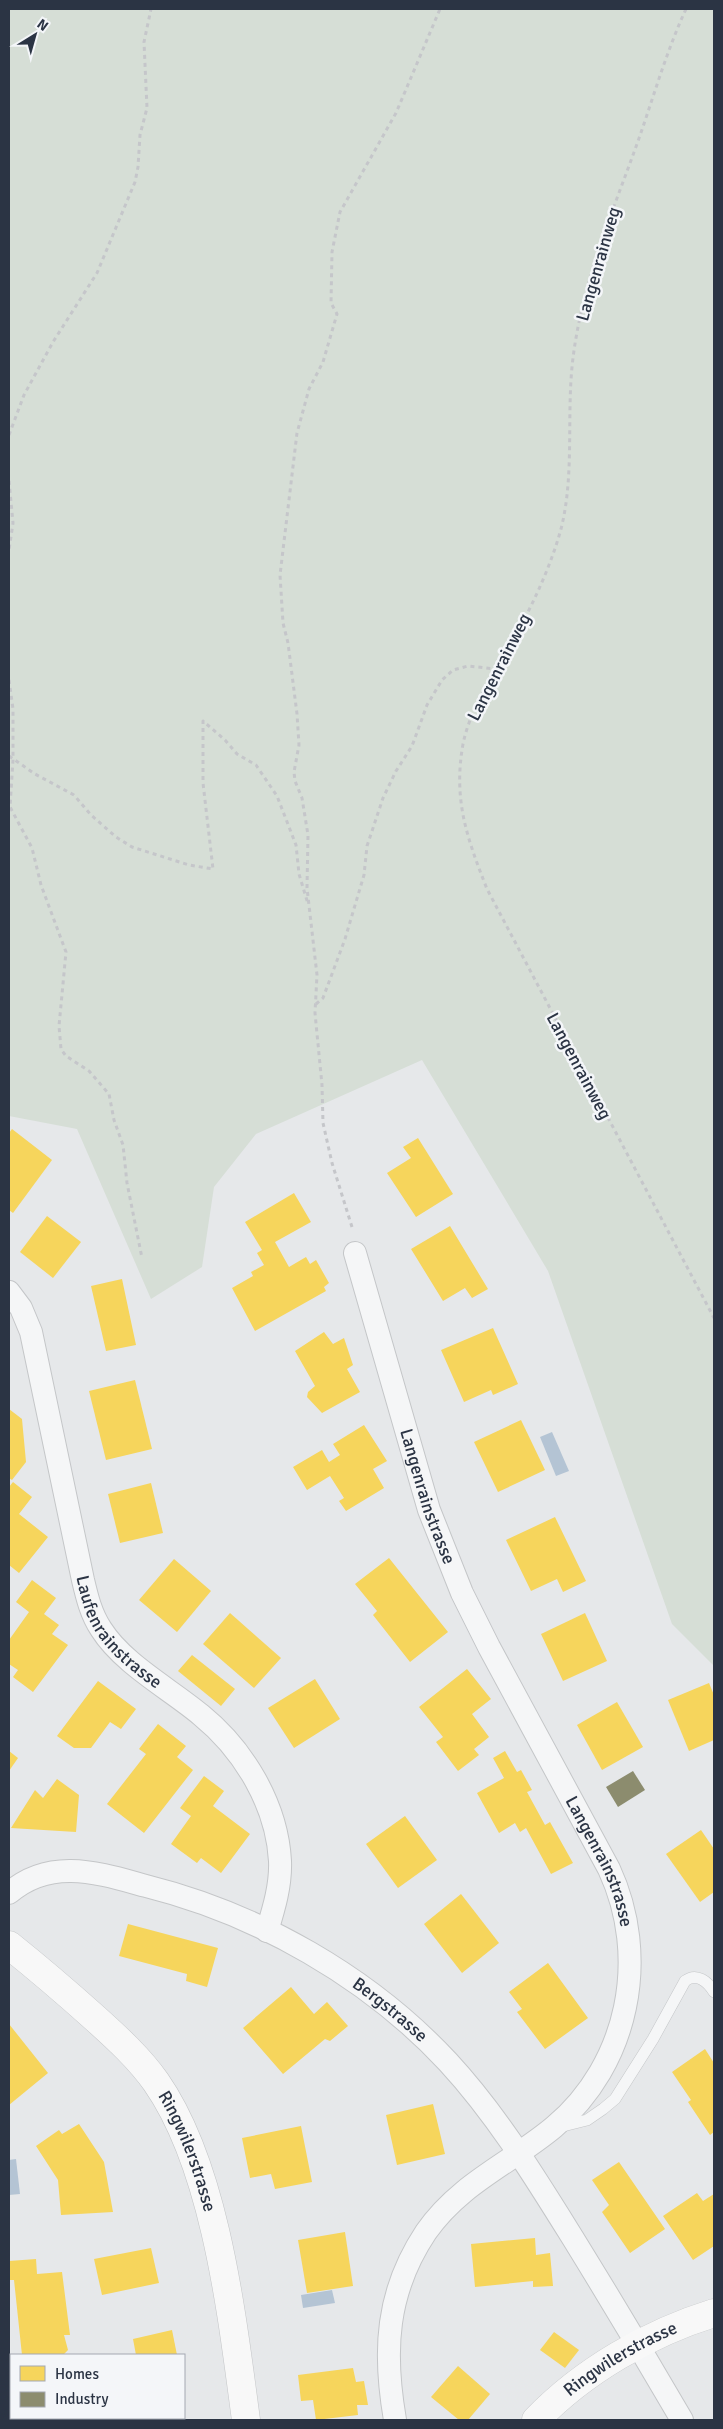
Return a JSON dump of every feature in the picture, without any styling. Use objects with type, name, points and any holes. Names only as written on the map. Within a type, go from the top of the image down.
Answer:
[{"type":"street","name":"Langenrainstrasse","points":[[355,1253],[429,1510],[454,1574],[489,1648],[609,1869],[624,1906],[628,1925],[630,1965],[622,2023],[607,2063],[583,2100],[554,2127],[471,2185],[440,2214],[427,2231],[406,2266],[398,2288],[389,2330],[388,2370],[395,2420]]},
{"type":"street","name":"Laufenrainstrasse","points":[[9,1292],[21,1308],[31,1332],[83,1580],[95,1619],[102,1630],[130,1660],[202,1715],[222,1734],[250,1772],[266,1801],[275,1830],[280,1861],[277,1893],[267,1931]]},
{"type":"street","name":"Bergstrasse","points":[[9,1893],[24,1880],[59,1870],[84,1872],[129,1881],[182,1896],[267,1931],[316,1957],[371,1993],[423,2036],[470,2086],[518,2152],[638,2345],[682,2420]]},
{"type":"street","name":"Ringwilerstrasse","points":[[9,1945],[69,1995],[134,2054],[156,2082],[176,2115],[196,2168],[215,2239],[230,2312],[246,2420]]},
{"type":"street","name":"Ringwilerstrasse","points":[[536,2420],[590,2375],[638,2345],[677,2326],[714,2312]]},
{"type":"lane","points":[[554,2127],[568,2126],[587,2120],[604,2110],[614,2099],[653,2039],[685,1981],[689,1978],[699,1978],[708,1983],[714,1992]]},
{"type":"path","points":[[9,435],[24,395],[53,342],[97,273],[135,182],[140,135],[147,108],[144,42],[152,9]]},
{"type":"path","points":[[355,1253],[353,1231],[347,1216],[324,1127],[315,1004],[317,975],[307,888],[308,836],[302,798],[294,772],[299,745],[297,714],[288,643],[283,623],[280,576],[292,462],[309,389],[323,362],[337,314],[331,303],[332,252],[340,212],[396,113],[440,9]]},
{"type":"path","name":"Langenrainweg","points":[[686,9],[613,210],[582,314],[573,356],[567,488],[561,527],[538,591],[479,702],[463,744],[460,809],[471,848],[486,889],[714,1318]]},
{"type":"path","points":[[9,481],[13,523],[9,550]]},
{"type":"path","points":[[315,1004],[323,998],[345,939],[364,875],[367,846],[383,798],[396,771],[412,746],[428,705],[442,680],[453,670],[468,666],[496,669]]},
{"type":"path","points":[[9,680],[13,709],[13,760],[10,807],[32,848],[41,885],[66,952],[59,1026],[61,1049],[66,1056],[89,1071],[109,1094],[114,1120],[123,1145],[127,1183],[142,1258]]},
{"type":"path","points":[[9,756],[74,796],[91,815],[116,837],[132,847],[189,865],[213,870],[203,783],[203,722],[225,740],[237,754],[258,768],[276,796],[296,845],[299,874],[310,914]]},
{"type":"shaded area","points":[[9,9],[714,9],[714,1666],[672,1624],[548,1271],[422,1060],[256,1134],[214,1187],[202,1267],[151,1299],[77,1129],[9,1116]]},
{"type":"water","points":[[552,1432],[569,1471],[556,1476],[540,1437]]},
{"type":"water","points":[[16,2159],[20,2194],[9,2195],[9,2160]]},
{"type":"water","points":[[332,2290],[335,2303],[303,2308],[301,2295]]},
{"type":"building: Homes","points":[[12,1129],[52,1160],[13,1213],[9,1210],[9,1133]]},
{"type":"building: Homes","points":[[418,1138],[453,1194],[416,1217],[387,1173],[411,1158],[403,1147]]},
{"type":"building: Homes","points":[[294,1193],[311,1222],[275,1242],[289,1267],[306,1257],[310,1264],[316,1260],[329,1283],[324,1287],[326,1291],[255,1331],[232,1288],[253,1276],[251,1272],[264,1265],[257,1253],[262,1250],[245,1222]]},
{"type":"building: Homes","points":[[47,1216],[81,1242],[53,1278],[20,1252]]},
{"type":"building: Homes","points":[[450,1226],[488,1289],[472,1298],[465,1288],[443,1301],[411,1249]]},
{"type":"building: Homes","points":[[122,1279],[136,1345],[106,1351],[91,1286]]},
{"type":"building: Homes","points":[[493,1328],[518,1384],[493,1395],[491,1390],[464,1402],[441,1350]]},
{"type":"building: Homes","points":[[324,1332],[333,1344],[344,1338],[353,1365],[347,1369],[360,1392],[322,1413],[307,1397],[308,1392],[315,1386],[295,1351]]},
{"type":"building: Homes","points":[[135,1380],[152,1449],[106,1460],[89,1391]]},
{"type":"building: Homes","points":[[9,1409],[22,1419],[26,1462],[12,1480],[9,1478]]},
{"type":"building: Homes","points":[[521,1420],[545,1470],[498,1492],[474,1442]]},
{"type":"building: Homes","points":[[364,1425],[387,1461],[373,1469],[384,1488],[346,1511],[339,1501],[344,1498],[330,1476],[307,1490],[293,1467],[322,1450],[329,1462],[340,1455],[333,1444]]},
{"type":"building: Homes","points":[[13,1482],[32,1497],[19,1514],[48,1537],[19,1573],[9,1565],[9,1487]]},
{"type":"building: Homes","points":[[151,1483],[163,1533],[120,1543],[108,1494]]},
{"type":"building: Homes","points":[[555,1517],[586,1581],[563,1592],[557,1579],[531,1591],[506,1540]]},
{"type":"building: Homes","points":[[389,1558],[448,1632],[410,1662],[373,1615],[377,1611],[355,1584]]},
{"type":"building: Homes","points":[[174,1559],[211,1591],[177,1632],[139,1600]]},
{"type":"building: Homes","points":[[32,1580],[56,1598],[44,1614],[59,1625],[52,1634],[68,1645],[33,1692],[13,1677],[18,1670],[9,1664],[9,1640],[29,1612],[16,1602]]},
{"type":"building: Homes","points":[[230,1613],[281,1658],[254,1688],[203,1644]]},
{"type":"building: Homes","points":[[585,1613],[607,1661],[563,1681],[541,1634]]},
{"type":"building: Homes","points":[[192,1655],[235,1689],[221,1706],[178,1671]]},
{"type":"building: Homes","points":[[467,1669],[491,1699],[472,1714],[489,1737],[474,1749],[479,1755],[458,1771],[436,1742],[443,1737],[419,1707]]},
{"type":"building: Homes","points":[[315,1679],[340,1719],[294,1748],[268,1708]]},
{"type":"building: Homes","points":[[98,1681],[136,1709],[121,1729],[110,1722],[91,1748],[74,1748],[57,1736]]},
{"type":"building: Homes","points":[[709,1683],[714,1695],[714,1740],[689,1751],[668,1700]]},
{"type":"building: Homes","points":[[617,1702],[643,1747],[602,1770],[577,1725]]},
{"type":"building: Homes","points":[[158,1724],[186,1746],[177,1757],[193,1770],[144,1833],[107,1804],[146,1754],[139,1749]]},
{"type":"building: Homes","points":[[9,1751],[18,1758],[9,1771]]},
{"type":"building: Homes","points":[[505,1751],[517,1772],[521,1770],[532,1790],[527,1792],[545,1825],[550,1822],[573,1863],[551,1874],[526,1828],[520,1832],[515,1823],[499,1833],[477,1793],[504,1778],[493,1758]]},
{"type":"building: Homes","points":[[204,1776],[224,1791],[213,1806],[250,1834],[221,1873],[201,1858],[197,1863],[171,1844],[191,1816],[180,1808]]},
{"type":"building: Homes","points":[[57,1779],[79,1795],[76,1832],[11,1828],[35,1790],[43,1798]]},
{"type":"building: Homes","points":[[405,1816],[437,1860],[398,1888],[366,1844]]},
{"type":"building: Homes","points":[[701,1830],[714,1849],[714,1892],[700,1902],[666,1854]]},
{"type":"building: Homes","points":[[461,1894],[499,1943],[462,1973],[424,1924]]},
{"type":"building: Homes","points":[[128,1924],[218,1948],[207,1987],[186,1981],[187,1974],[119,1956]]},
{"type":"building: Homes","points":[[548,1963],[588,2018],[545,2049],[517,2012],[522,2009],[509,1992]]},
{"type":"building: Homes","points":[[291,1987],[314,2014],[327,2002],[348,2026],[330,2041],[325,2039],[283,2074],[243,2028]]},
{"type":"building: Homes","points":[[9,2024],[48,2073],[9,2105]]},
{"type":"building: Homes","points":[[705,2049],[714,2063],[714,2132],[710,2135],[688,2102],[691,2100],[672,2072]]},
{"type":"building: Homes","points":[[433,2104],[445,2154],[397,2165],[386,2115]]},
{"type":"building: Homes","points":[[79,2124],[104,2162],[113,2212],[61,2215],[58,2180],[36,2146],[59,2130],[62,2134]]},
{"type":"building: Homes","points":[[301,2126],[312,2182],[275,2189],[271,2174],[250,2178],[242,2138]]},
{"type":"building: Homes","points":[[619,2162],[665,2229],[630,2253],[602,2212],[609,2205],[592,2180]]},
{"type":"building: Homes","points":[[697,2193],[703,2201],[714,2194],[714,2246],[693,2260],[663,2216]]},
{"type":"building: Homes","points":[[345,2232],[353,2286],[307,2293],[298,2240]]},
{"type":"building: Homes","points":[[535,2238],[536,2255],[550,2253],[553,2286],[533,2287],[533,2281],[475,2287],[471,2244]]},
{"type":"building: Homes","points":[[151,2248],[159,2283],[102,2295],[94,2259]]},
{"type":"building: Homes","points":[[36,2259],[37,2274],[62,2272],[70,2335],[64,2335],[68,2350],[64,2354],[22,2354],[14,2280],[9,2280],[9,2261]]},
{"type":"building: Homes","points":[[172,2330],[177,2354],[136,2354],[133,2339]]},
{"type":"building: Homes","points":[[554,2332],[579,2350],[565,2368],[540,2350]]},
{"type":"building: Homes","points":[[458,2366],[490,2394],[468,2420],[459,2420],[431,2397]]},
{"type":"building: Homes","points":[[353,2368],[356,2382],[364,2381],[368,2405],[357,2405],[358,2415],[316,2420],[313,2400],[301,2401],[298,2375]]},
{"type":"building: Homes","points":[[69,2419],[101,2419],[101,2420]]},
{"type":"building: Industry","points":[[633,1771],[645,1790],[618,1807],[606,1787]]}]
